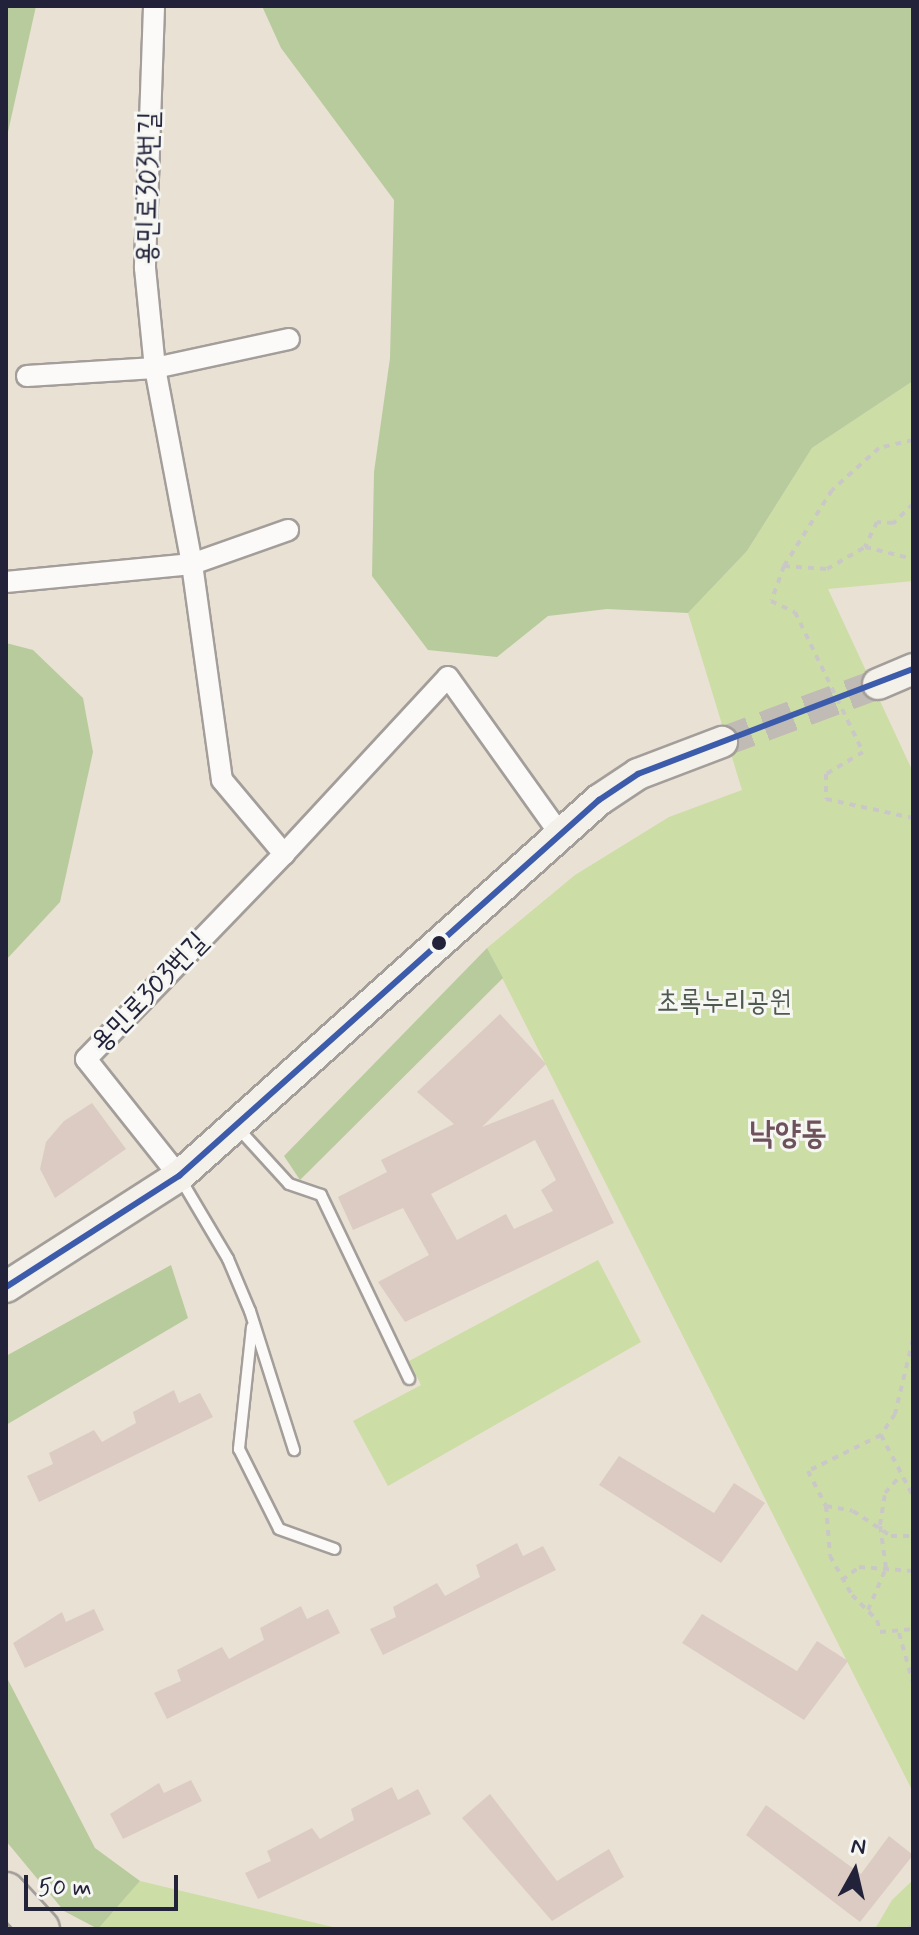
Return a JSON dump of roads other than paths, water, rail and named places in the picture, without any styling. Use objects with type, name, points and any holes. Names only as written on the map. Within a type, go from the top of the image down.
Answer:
[{"type":"highway","points":[[6,1892],[40,1929]]},
{"type":"street","name":"용민로303번길","points":[[154,7],[145,268],[155,368],[192,564],[222,780],[284,854]]},
{"type":"street","points":[[27,376],[155,368],[289,339]]},
{"type":"street","points":[[6,582],[192,564],[288,530]]},
{"type":"street","points":[[878,684],[913,669]]},
{"type":"street","name":"용민로303번길","points":[[179,1176],[86,1059],[284,854],[448,677],[560,834]]},
{"type":"street","points":[[6,1287],[179,1176],[560,834],[638,774],[722,742]]},
{"type":"lane","points":[[236,1125],[289,1184],[321,1195],[409,1379]]},
{"type":"lane","points":[[179,1176],[228,1259],[253,1321],[294,1450]]},
{"type":"lane","points":[[253,1321],[239,1449],[279,1529],[335,1549]]},
{"type":"tunnel","points":[[722,742],[878,684]]},
{"type":"district","name":"낙양동","points":[[788,1134]]},
{"type":"park label","name":"초록누리공원","points":[[724,1003]]}]
